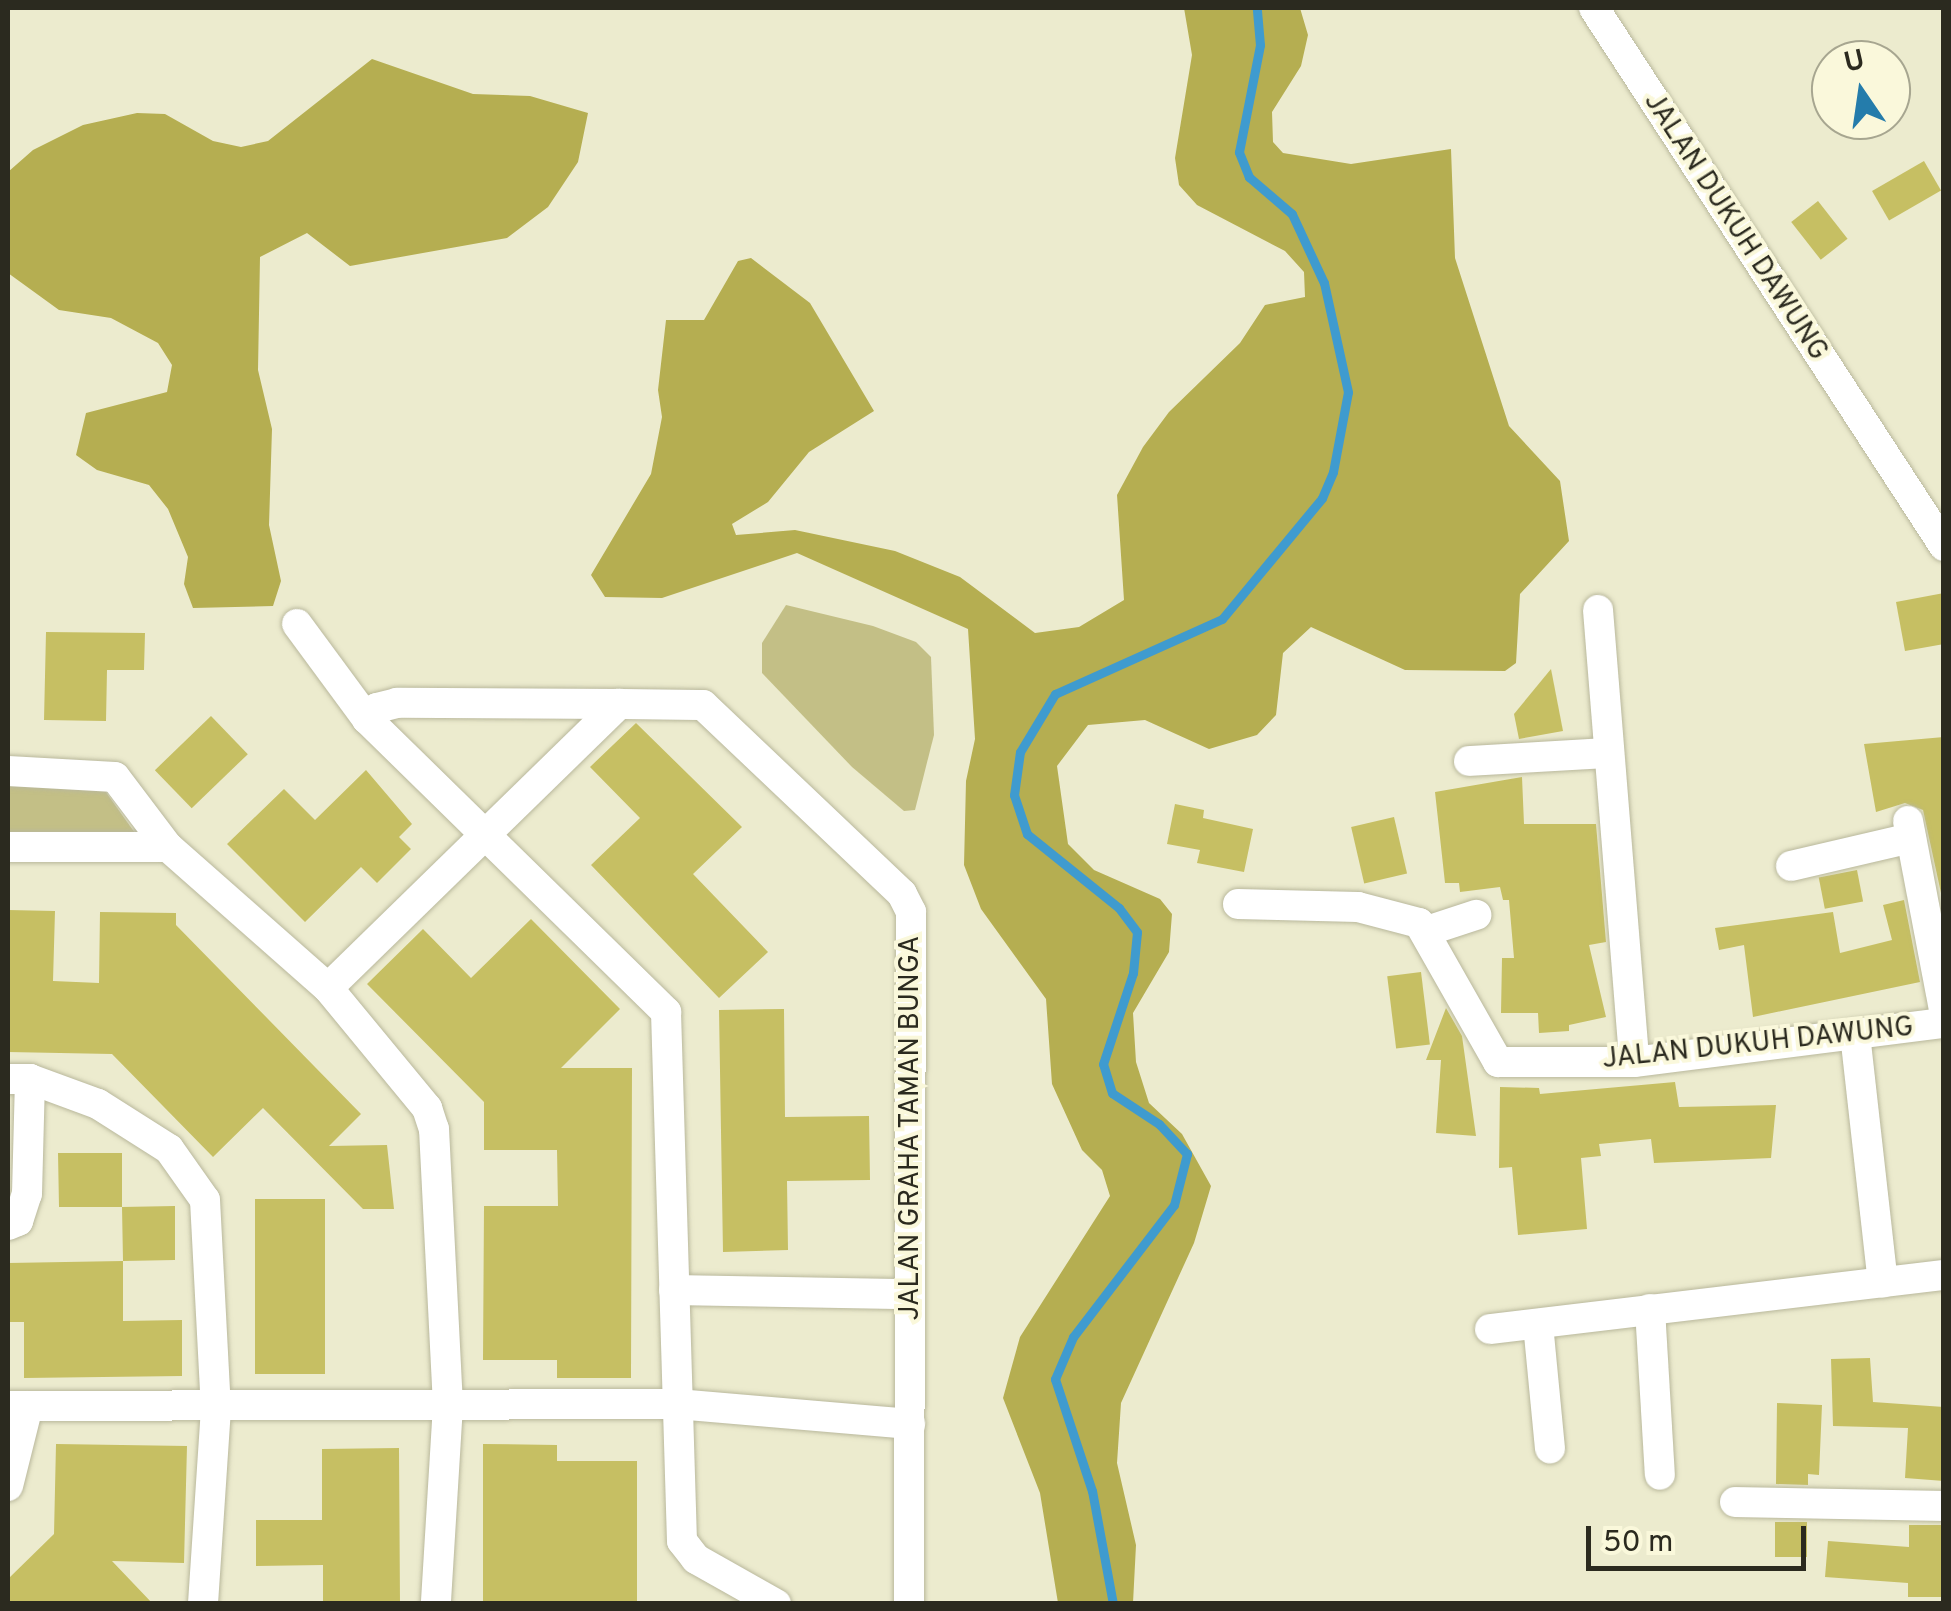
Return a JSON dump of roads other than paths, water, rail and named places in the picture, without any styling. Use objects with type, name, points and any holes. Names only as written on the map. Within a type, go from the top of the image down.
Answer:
[{"type":"street","name":"JALAN DUKUH DAWUNG","points":[[1594,8],[1944,546]]},
{"type":"street","points":[[1598,610],[1634,1062]]},
{"type":"street","points":[[298,624],[367,718],[489,832],[666,1012],[682,1542],[696,1559],[776,1604]]},
{"type":"street","name":"JALAN GRAHA TAMAN BUNGA","points":[[367,718],[377,708],[396,703],[703,705],[908,902],[910,1604]]},
{"type":"street","points":[[328,988],[619,704]]},
{"type":"street","points":[[1469,761],[1609,752]]},
{"type":"street","points":[[8,770],[111,774],[168,846],[328,988],[427,1108],[434,1129],[448,1405],[436,1604]]},
{"type":"street","points":[[1791,866],[1910,829],[1944,1009]]},
{"type":"street","points":[[8,848],[168,846]]},
{"type":"street","points":[[1238,904],[1358,908],[1408,917],[1428,931],[1476,914]]},
{"type":"street","name":"JALAN DUKUH DAWUNG","points":[[1428,931],[1492,1059],[1634,1062],[1944,1023]]},
{"type":"street","points":[[1855,1034],[1883,1282]]},
{"type":"street","points":[[8,1225],[18,1221],[27,1194],[18,1079],[98,1104],[190,1170],[206,1200],[212,1244],[216,1408],[203,1604]]},
{"type":"street","points":[[1490,1330],[1944,1276]]},
{"type":"street","points":[[674,1290],[910,1294]]},
{"type":"street","points":[[1650,1309],[1660,1475]]},
{"type":"street","points":[[1538,1324],[1550,1448]]},
{"type":"street","points":[[8,1486],[18,1406],[677,1404],[910,1424]]},
{"type":"street","points":[[1735,1502],[1944,1506]]},
{"type":"waterway","points":[[1113,1604],[1092,1491],[1055,1379],[1073,1337],[1174,1205],[1187,1154],[1159,1124],[1112,1093],[1103,1064],[1133,973],[1137,932],[1119,908],[1027,834],[1014,795],[1020,752],[1055,694],[1222,619],[1322,498],[1333,472],[1348,392],[1324,283],[1292,214],[1249,177],[1239,152],[1260,45],[1257,8]]}]
